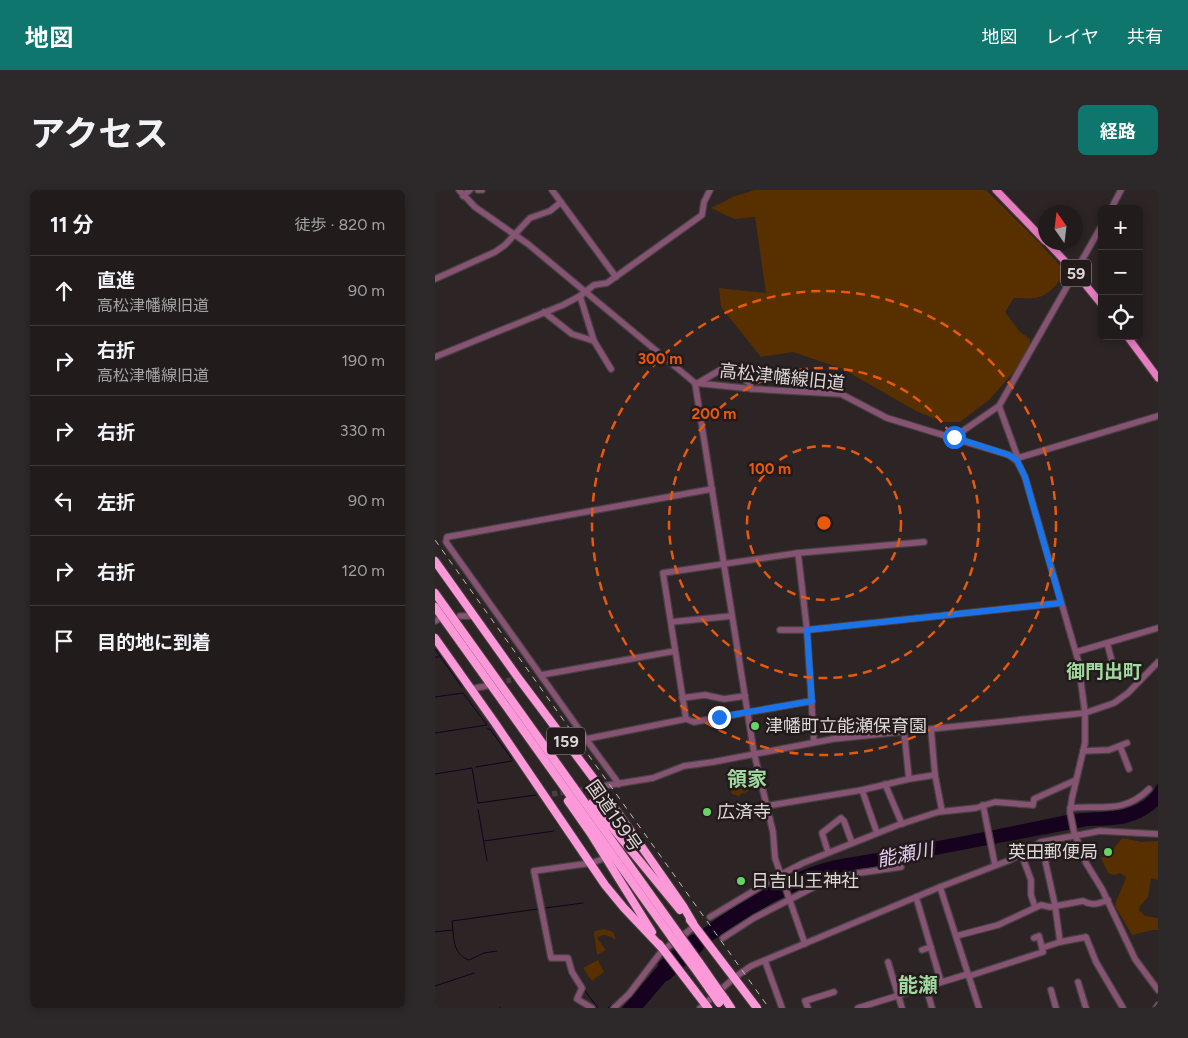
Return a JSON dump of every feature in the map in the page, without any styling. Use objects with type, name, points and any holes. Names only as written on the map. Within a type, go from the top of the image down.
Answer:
[{"type":"highway","name":"159","points":[[435,561],[515,680],[600,787],[695,926]]},
{"type":"highway","name":"国道159号","points":[[435,593],[569,778],[675,936]]},
{"type":"highway","name":"国道159号","points":[[435,607],[696,964],[722,1003],[731,1008]]},
{"type":"highway","name":"159","points":[[435,638],[549,794],[591,863],[624,908],[662,949]]},
{"type":"highway","name":"159","points":[[536,746],[536,754],[591,834],[662,949],[704,1006]]},
{"type":"highway","name":"159","points":[[569,778],[575,782],[695,926],[757,1008]]},
{"type":"highway","name":"159","points":[[741,987],[751,1008]]},
{"type":"main road","name":"59","points":[[996,190],[1038,234]]},
{"type":"main road","name":"59","points":[[1054,250],[1098,300]]},
{"type":"main road","points":[[1130,340],[1158,378]]},
{"type":"street","name":"高松津幡線旧道","points":[[459,190],[463,196],[486,216],[528,244],[697,383],[752,389],[841,394],[887,418],[954,437],[1009,455],[1018,460]]},
{"type":"street","points":[[463,196],[470,190]]},
{"type":"street","points":[[552,190],[616,277]]},
{"type":"street","points":[[435,357],[580,296],[594,285],[607,283],[702,215],[704,202],[710,190]]},
{"type":"street","points":[[1113,205],[1121,190]]},
{"type":"street","points":[[435,279],[495,252],[533,216],[550,211],[561,202]]},
{"type":"street","points":[[954,437],[999,406],[1098,232]]},
{"type":"street","points":[[580,296],[594,341],[611,369]]},
{"type":"street","points":[[544,312],[572,334],[594,341]]},
{"type":"street","points":[[752,389],[749,383],[730,368],[722,369],[697,383],[754,753],[773,832],[775,858],[805,944]]},
{"type":"street","points":[[999,406],[1025,477],[1076,652],[1085,712],[1085,743],[1070,810],[1075,834],[1086,863],[1108,900],[1139,966],[1158,990]]},
{"type":"street","points":[[1018,460],[1158,416]]},
{"type":"street","points":[[619,784],[446,542],[447,537],[712,489]]},
{"type":"street","points":[[686,719],[663,573],[798,553],[924,542]]},
{"type":"street","points":[[798,553],[807,630],[814,742]]},
{"type":"street","points":[[780,630],[807,630],[1061,603]]},
{"type":"street","points":[[460,616],[473,616]]},
{"type":"street","points":[[671,622],[732,616]]},
{"type":"street","points":[[1076,652],[1158,628]]},
{"type":"street","points":[[1079,671],[1113,665],[1107,643]]},
{"type":"street","points":[[541,675],[675,651]]},
{"type":"street","points":[[591,788],[653,778],[684,766],[814,742],[1085,712],[1114,703],[1128,693],[1158,662]]},
{"type":"street","points":[[471,689],[486,686]]},
{"type":"street","points":[[682,698],[705,695],[724,699],[745,696]]},
{"type":"street","points":[[586,739],[686,719],[694,722],[812,701]]},
{"type":"street","points":[[931,729],[935,775],[942,811]]},
{"type":"street","points":[[904,731],[909,779]]},
{"type":"street","points":[[1083,751],[1102,751],[1127,743]]},
{"type":"street","points":[[1121,746],[1129,769]]},
{"type":"street","points":[[766,806],[862,790],[935,775]]},
{"type":"street","points":[[710,917],[828,852],[877,833],[942,811],[976,808],[995,802],[1033,804],[1034,799],[1076,780]]},
{"type":"street","points":[[885,784],[902,824]]},
{"type":"street","points":[[862,790],[877,833]]},
{"type":"street","points":[[1070,810],[1127,805],[1149,790]]},
{"type":"street","points":[[983,805],[995,865]]},
{"type":"street","points":[[828,852],[822,833],[841,818],[845,821],[852,843]]},
{"type":"street","points":[[704,1006],[734,978],[751,966],[940,887],[1010,860],[1041,842],[1075,834],[1100,831],[1158,834]]},
{"type":"street","points":[[626,840],[633,835]]},
{"type":"street","points":[[1041,842],[1055,905],[1060,942]]},
{"type":"street","points":[[1021,853],[1031,880],[1031,895],[1035,908]]},
{"type":"street","points":[[592,1008],[577,999],[582,988],[572,972],[568,958],[551,958],[534,871],[600,860]]},
{"type":"street","points":[[723,938],[755,918],[818,885],[837,878],[901,867]]},
{"type":"street","points":[[940,887],[979,1008]]},
{"type":"street","points":[[916,897],[941,982]]},
{"type":"street","points":[[956,936],[998,924],[1041,905],[1050,908],[1055,905],[1083,901],[1089,905],[1098,904],[1108,900]]},
{"type":"street","points":[[614,1008],[629,994],[662,949],[695,926]]},
{"type":"street","points":[[858,1008],[1043,952],[1039,936],[1034,938]]},
{"type":"street","points":[[1042,948],[1086,937],[1096,962],[1123,1007],[1115,1008]]},
{"type":"street","points":[[921,950],[931,947]]},
{"type":"street","points":[[765,961],[782,1008]]},
{"type":"street","points":[[888,962],[902,1008]]},
{"type":"street","points":[[1078,982],[1086,1008]]},
{"type":"street","points":[[926,987],[932,1008]]},
{"type":"street","points":[[1051,990],[1056,1008]]},
{"type":"street","points":[[808,1008],[805,1001],[834,992]]},
{"type":"shaded area","points":[[755,190],[986,190],[1038,241],[1038,250],[1046,250],[1065,271],[1057,284],[1049,292],[1035,298],[1014,298],[1005,312],[1020,332],[1030,339],[1030,347],[1020,365],[990,399],[960,422],[943,422],[916,411],[843,369],[793,352],[761,357],[721,307],[719,288],[766,293],[755,217],[734,219],[711,208],[735,196]]},
{"type":"shaded area","points":[[733,772],[739,779],[739,783],[749,791],[739,796],[732,794]]},
{"type":"shaded area","points":[[1123,838],[1141,842],[1158,841],[1158,880],[1151,878],[1148,897],[1139,910],[1145,916],[1158,918],[1158,930],[1132,935],[1115,906],[1126,877],[1120,873],[1114,875],[1108,873],[1101,858],[1111,852]]},
{"type":"shaded area","points":[[604,929],[613,932],[616,940],[609,936],[599,936],[597,938],[606,950],[597,955],[594,933]]},
{"type":"shaded area","points":[[598,960],[604,972],[592,981],[583,968]]},
{"type":"water","name":"能瀬川","points":[[1158,783],[1158,806],[1150,813],[1133,821],[1117,825],[1088,826],[842,873],[823,879],[788,895],[754,914],[704,946],[703,950],[666,981],[643,1008],[622,1008],[658,966],[658,963],[691,935],[696,934],[723,914],[753,896],[799,872],[824,863],[1067,815],[1118,810],[1141,802]]},
{"type":"waterway","points":[[435,649],[462,687]]},
{"type":"waterway","points":[[435,697],[463,693],[487,725],[435,733]]},
{"type":"waterway","points":[[487,729],[490,729],[512,759]]},
{"type":"waterway","points":[[476,767],[512,761]]},
{"type":"waterway","points":[[435,774],[472,768],[478,803]]},
{"type":"waterway","points":[[478,803],[536,795]]},
{"type":"waterway","points":[[478,809],[487,861]]},
{"type":"waterway","points":[[484,841],[554,831]]},
{"type":"waterway","points":[[545,908],[583,903]]},
{"type":"waterway","points":[[497,951],[484,953],[469,960],[463,957],[459,954],[455,944],[452,921],[538,909]]},
{"type":"waterway","points":[[435,932],[452,930]]},
{"type":"waterway","points":[[652,959],[657,952]]},
{"type":"waterway","points":[[435,986],[474,973]]},
{"type":"waterway","points":[[624,995],[630,988]]},
{"type":"waterway","points":[[585,991],[598,1008]]},
{"type":"waterway","points":[[608,1008],[619,999]]},
{"type":"tunnel","points":[[498,683],[511,680]]},
{"type":"tunnel","points":[[552,794],[591,788]]},
{"type":"railway","points":[[435,540],[769,1008]]},
{"type":"place","name":"津幡町立能瀬保育園","points":[[755,726]]},
{"type":"place","name":"広済寺","points":[[707,812]]},
{"type":"place","name":"英田郵便局","points":[[1108,852]]},
{"type":"place","name":"日吉山王神社","points":[[741,881]]},
{"type":"district","name":"御門出町","points":[[1104,671]]},
{"type":"district","name":"領家","points":[[747,779]]},
{"type":"district","name":"能瀬","points":[[918,985]]},
{"type":"route","points":[[719,717],[812,701],[807,630],[1061,603],[1025,477],[1017,460],[1009,455],[954,437]]}]
